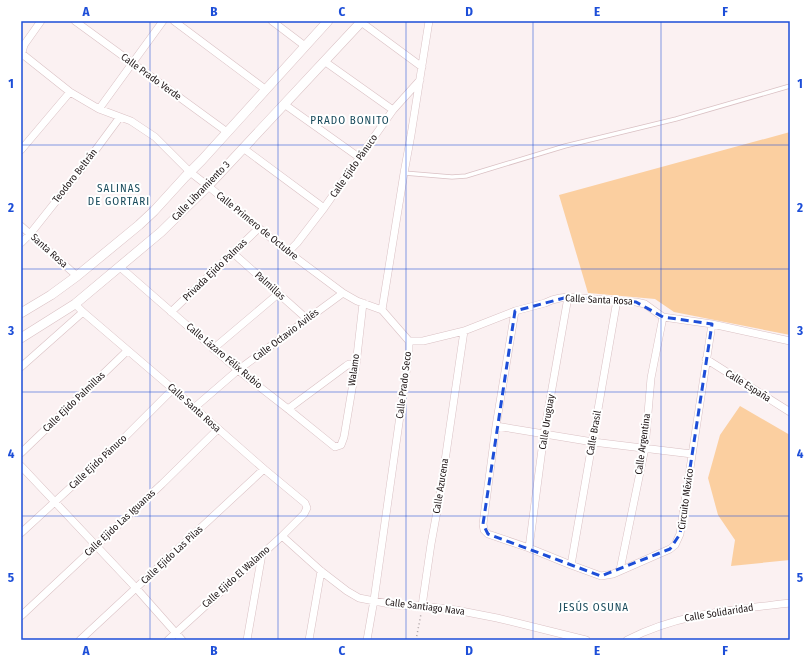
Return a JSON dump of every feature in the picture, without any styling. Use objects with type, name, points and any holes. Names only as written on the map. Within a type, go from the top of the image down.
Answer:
[{"type":"street","points":[[21,54],[24,45],[41,21]]},
{"type":"street","name":"Calle Prado Verde","points":[[75,21],[227,132]]},
{"type":"street","points":[[99,109],[163,21]]},
{"type":"street","points":[[174,21],[265,89]]},
{"type":"street","points":[[272,21],[306,46]]},
{"type":"street","name":"Calle Libramiento 3","points":[[21,314],[77,276],[154,211],[328,21]]},
{"type":"street","points":[[361,21],[422,67]]},
{"type":"street","name":"Calle Libramiento 3","points":[[21,338],[75,304],[161,232],[208,186],[361,21]]},
{"type":"street","points":[[382,310],[429,21]]},
{"type":"street","name":"Calle Primero de Octubre","points":[[21,54],[70,92],[99,109],[131,121],[155,137],[190,172],[288,252],[343,293],[363,304],[382,310]]},
{"type":"street","points":[[324,61],[394,110]]},
{"type":"street","name":"Calle Ejido Pánuco","points":[[288,252],[324,208],[394,110],[420,80]]},
{"type":"street","points":[[21,150],[70,92]]},
{"type":"street","points":[[284,104],[360,158]]},
{"type":"street","name":"Teodoro Beltrán","points":[[21,243],[30,234],[80,171],[120,117]]},
{"type":"street","points":[[243,148],[324,208]]},
{"type":"street","name":"Santa Rosa","points":[[21,226],[77,276]]},
{"type":"street","name":"Privada Ejido Palmas","points":[[171,312],[259,228]]},
{"type":"street","name":"Palmillas","points":[[233,253],[307,319]]},
{"type":"street","name":"Calle Lázaro Félix Rubio","points":[[120,267],[238,370],[330,443]]},
{"type":"street","name":"Calle Octavio Avilés","points":[[194,408],[238,370],[343,293]]},
{"type":"street","points":[[213,349],[278,294]]},
{"type":"street","name":"Calle Santa Rosa","points":[[409,341],[423,341],[464,331],[515,311],[568,297],[636,302],[645,304],[663,317],[712,324],[790,341]]},
{"type":"street","name":"Calle Uruguay","points":[[529,548],[544,434],[568,297]]},
{"type":"street","name":"Calle Brasil","points":[[571,565],[617,300]]},
{"type":"street","name":"Calle Santa Rosa","points":[[75,304],[127,351],[305,503],[307,508],[304,514]]},
{"type":"street","name":"Walamo","points":[[330,443],[335,447],[341,445],[344,437],[356,365],[363,304]]},
{"type":"street","name":"Calle Prado Seco","points":[[367,640],[409,352],[409,341],[382,310]]},
{"type":"street","points":[[515,311],[496,426],[593,442],[692,454]]},
{"type":"street","points":[[21,367],[83,312]]},
{"type":"street","name":"Calle Argentina","points":[[620,570],[644,448],[651,378],[663,317]]},
{"type":"street","name":"Circuito México","points":[[496,426],[483,524],[484,530],[488,534],[601,576],[613,574],[670,550],[678,541],[680,534],[712,324]]},
{"type":"street","name":"Calle Azucena","points":[[422,606],[464,331]]},
{"type":"street","name":"Calle Ejido Palmillas","points":[[21,453],[127,351]]},
{"type":"street","name":"Calle España","points":[[706,359],[790,412]]},
{"type":"street","points":[[288,409],[349,364],[356,365]]},
{"type":"street","name":"Calle Ejido Pánuco","points":[[21,533],[120,442],[173,389]]},
{"type":"street","name":"Calle Ejido Las Iguanas","points":[[21,616],[162,484],[218,429]]},
{"type":"street","points":[[21,466],[136,588],[182,640]]},
{"type":"street","name":"Calle Ejido Las Pilas","points":[[80,640],[264,469]]},
{"type":"street","name":"Calle Ejido El Walamo","points":[[168,640],[304,514]]},
{"type":"street","name":"Calle Santiago Nava","points":[[282,536],[321,571],[347,591],[359,598],[395,604],[456,610],[497,618],[586,640]]},
{"type":"street","points":[[248,640],[262,554]]},
{"type":"street","points":[[309,640],[321,571]]},
{"type":"street","name":"Calle Solidaridad","points":[[627,640],[641,633],[664,625],[699,615],[790,603]]},
{"type":"lane","points":[[404,173],[452,177],[466,176],[565,146],[676,119],[790,86]]},
{"type":"path","points":[[416,640],[422,606]]},
{"type":"highlighted area","points":[[568,297],[636,302],[663,317],[712,324],[680,534],[670,549],[601,576],[488,534],[483,524],[515,311]]},
{"type":"shaded area","points":[[790,132],[790,335],[674,312],[655,299],[588,293],[559,195]]},
{"type":"shaded area","points":[[740,406],[790,435],[790,560],[731,566],[735,540],[718,515],[708,478],[720,435]]},
{"type":"district","name":"PRADO BONITO","points":[[350,120]]},
{"type":"district","name":"SALINAS DE GORTARI","points":[[119,194]]},
{"type":"district","name":"JESÚS OSUNA","points":[[594,607]]}]
